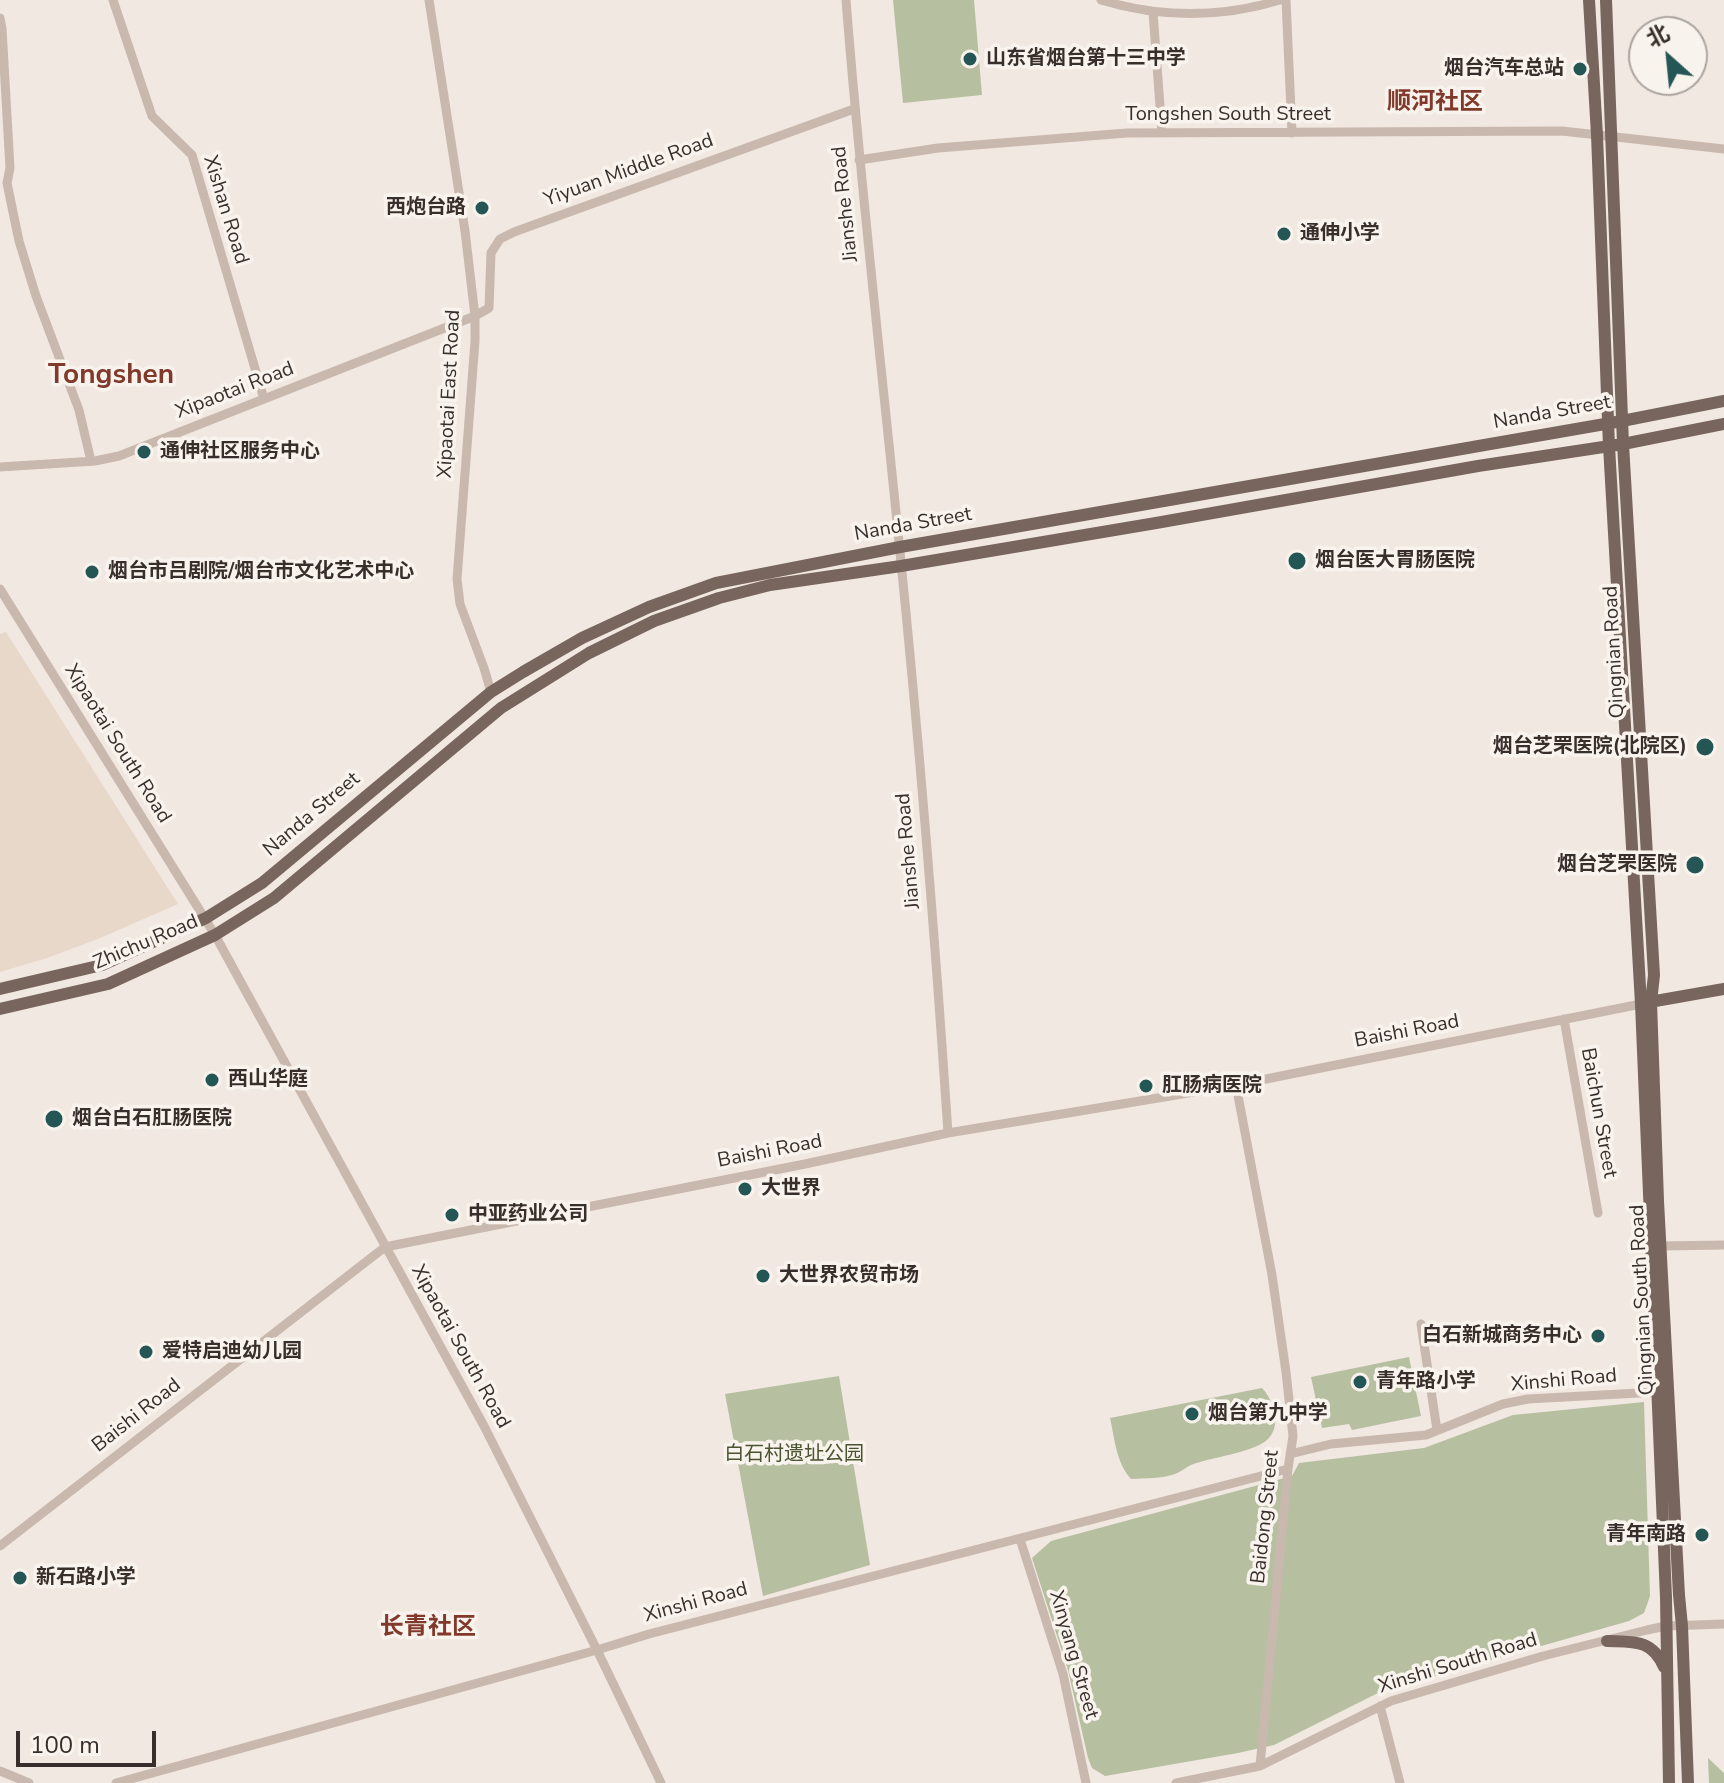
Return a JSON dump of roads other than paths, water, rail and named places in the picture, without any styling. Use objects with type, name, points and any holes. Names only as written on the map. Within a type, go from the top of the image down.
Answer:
[{"type":"main road","points":[[1589,0],[1608,424]]},
{"type":"main road","points":[[1606,0],[1622,421]]},
{"type":"main road","name":"Nanda Street","points":[[206,918],[262,883],[491,692],[582,638],[649,607],[716,583],[900,547],[1608,424],[1724,401]]},
{"type":"main road","name":"Qingnian Road","points":[[1622,421],[1654,975],[1646,1003]]},
{"type":"main road","name":"Qingnian Road","points":[[1608,424],[1646,1003]]},
{"type":"main road","name":"Nanda Street","points":[[215,935],[274,898],[501,708],[533,686],[589,653],[654,621],[719,598],[770,585],[901,566],[1623,444],[1724,424]]},
{"type":"main road","name":"Zhichu Road","points":[[0,989],[102,965],[206,918]]},
{"type":"main road","name":"Zhichu Road","points":[[0,1009],[108,984],[215,935]]},
{"type":"main road","points":[[1646,1003],[1724,989]]},
{"type":"main road","name":"Qingnian South Road","points":[[1646,1003],[1682,1626],[1688,1783]]},
{"type":"main road","name":"Qingnian South Road","points":[[1646,1003],[1666,1626]]},
{"type":"main road","points":[[1666,1626],[1669,1783]]},
{"type":"main road","points":[[1607,1641],[1633,1643],[1653,1649],[1667,1678]]},
{"type":"street","name":"Xishan Road","points":[[113,0],[152,116],[192,155],[264,399]]},
{"type":"street","name":"Xipaotai East Road","points":[[429,0],[475,316],[457,579],[460,604],[491,692]]},
{"type":"street","name":"Jianshe Road","points":[[846,0],[859,160],[900,547],[948,1133]]},
{"type":"street","points":[[1101,0],[1153,12],[1216,12],[1280,0]]},
{"type":"street","points":[[1286,0],[1292,133]]},
{"type":"street","points":[[1153,12],[1162,133]]},
{"type":"street","points":[[0,18],[10,168],[7,183],[19,241],[79,410],[91,461]]},
{"type":"street","name":"Yiyuan Middle Road","points":[[475,316],[489,308],[491,253],[500,239],[854,109]]},
{"type":"street","name":"Tongshen South Street","points":[[859,160],[938,148],[1127,133],[1562,131],[1724,149]]},
{"type":"street","name":"Xipaotai Road","points":[[0,467],[91,461],[119,456],[475,316]]},
{"type":"street","name":"Xipaotai South Road","points":[[0,589],[206,918],[484,1426],[661,1783]]},
{"type":"street","name":"Baishi Road","points":[[0,1546],[385,1247],[948,1133],[1236,1085],[1646,1003]]},
{"type":"street","name":"Baichun Street","points":[[1564,1019],[1598,1213]]},
{"type":"street","name":"Baidong Street","points":[[1236,1085],[1272,1275],[1293,1436],[1260,1766]]},
{"type":"street","points":[[1661,1246],[1724,1245]]},
{"type":"street","points":[[1421,1324],[1437,1430]]},
{"type":"street","name":"Xinshi Road","points":[[1290,1454],[1331,1444],[1426,1435],[1503,1404],[1528,1399],[1657,1392]]},
{"type":"street","name":"Xinshi Road","points":[[116,1783],[649,1634],[1288,1469]]},
{"type":"street","name":"Xinyang Street","points":[[1020,1539],[1063,1674],[1086,1783]]},
{"type":"street","name":"Xinshi South Road","points":[[1176,1783],[1260,1766],[1391,1701],[1543,1656],[1666,1626],[1724,1624]]},
{"type":"street","points":[[1380,1706],[1400,1783]]},
{"type":"street","points":[[0,1771],[29,1783]]},
{"type":"place","name":"山东省烟台第十三中学","points":[[970,59]]},
{"type":"place","name":"烟台汽车总站","points":[[1580,69]]},
{"type":"place","name":"西炮台路","points":[[482,208]]},
{"type":"place","name":"通伸小学","points":[[1284,234]]},
{"type":"place","name":"通伸社区服务中心","points":[[144,452]]},
{"type":"place","name":"烟台医大胃肠医院","points":[[1297,561]]},
{"type":"place","name":"烟台市吕剧院/烟台市文化艺术中心","points":[[92,572]]},
{"type":"place","name":"烟台芝罘医院(北院区)","points":[[1705,747]]},
{"type":"place","name":"烟台芝罘医院","points":[[1695,865]]},
{"type":"place","name":"西山华庭","points":[[212,1080]]},
{"type":"place","name":"肛肠病医院","points":[[1146,1086]]},
{"type":"place","name":"烟台白石肛肠医院","points":[[54,1119]]},
{"type":"place","name":"大世界","points":[[745,1189]]},
{"type":"place","name":"中亚药业公司","points":[[452,1215]]},
{"type":"place","name":"大世界农贸市场","points":[[763,1276]]},
{"type":"place","name":"白石新城商务中心","points":[[1598,1336]]},
{"type":"place","name":"爱特启迪幼儿园","points":[[146,1352]]},
{"type":"place","name":"青年路小学","points":[[1360,1382]]},
{"type":"place","name":"烟台第九中学","points":[[1192,1414]]},
{"type":"place","name":"青年南路","points":[[1702,1535]]},
{"type":"place","name":"新石路小学","points":[[20,1578]]},
{"type":"district","name":"顺河社区","points":[[1435,103]]},
{"type":"district","name":"Tongshen","points":[[111,376]]},
{"type":"district","name":"长青社区","points":[[428,1628]]},
{"type":"park label","name":"白石村遗址公园","points":[[794,1455]]}]
